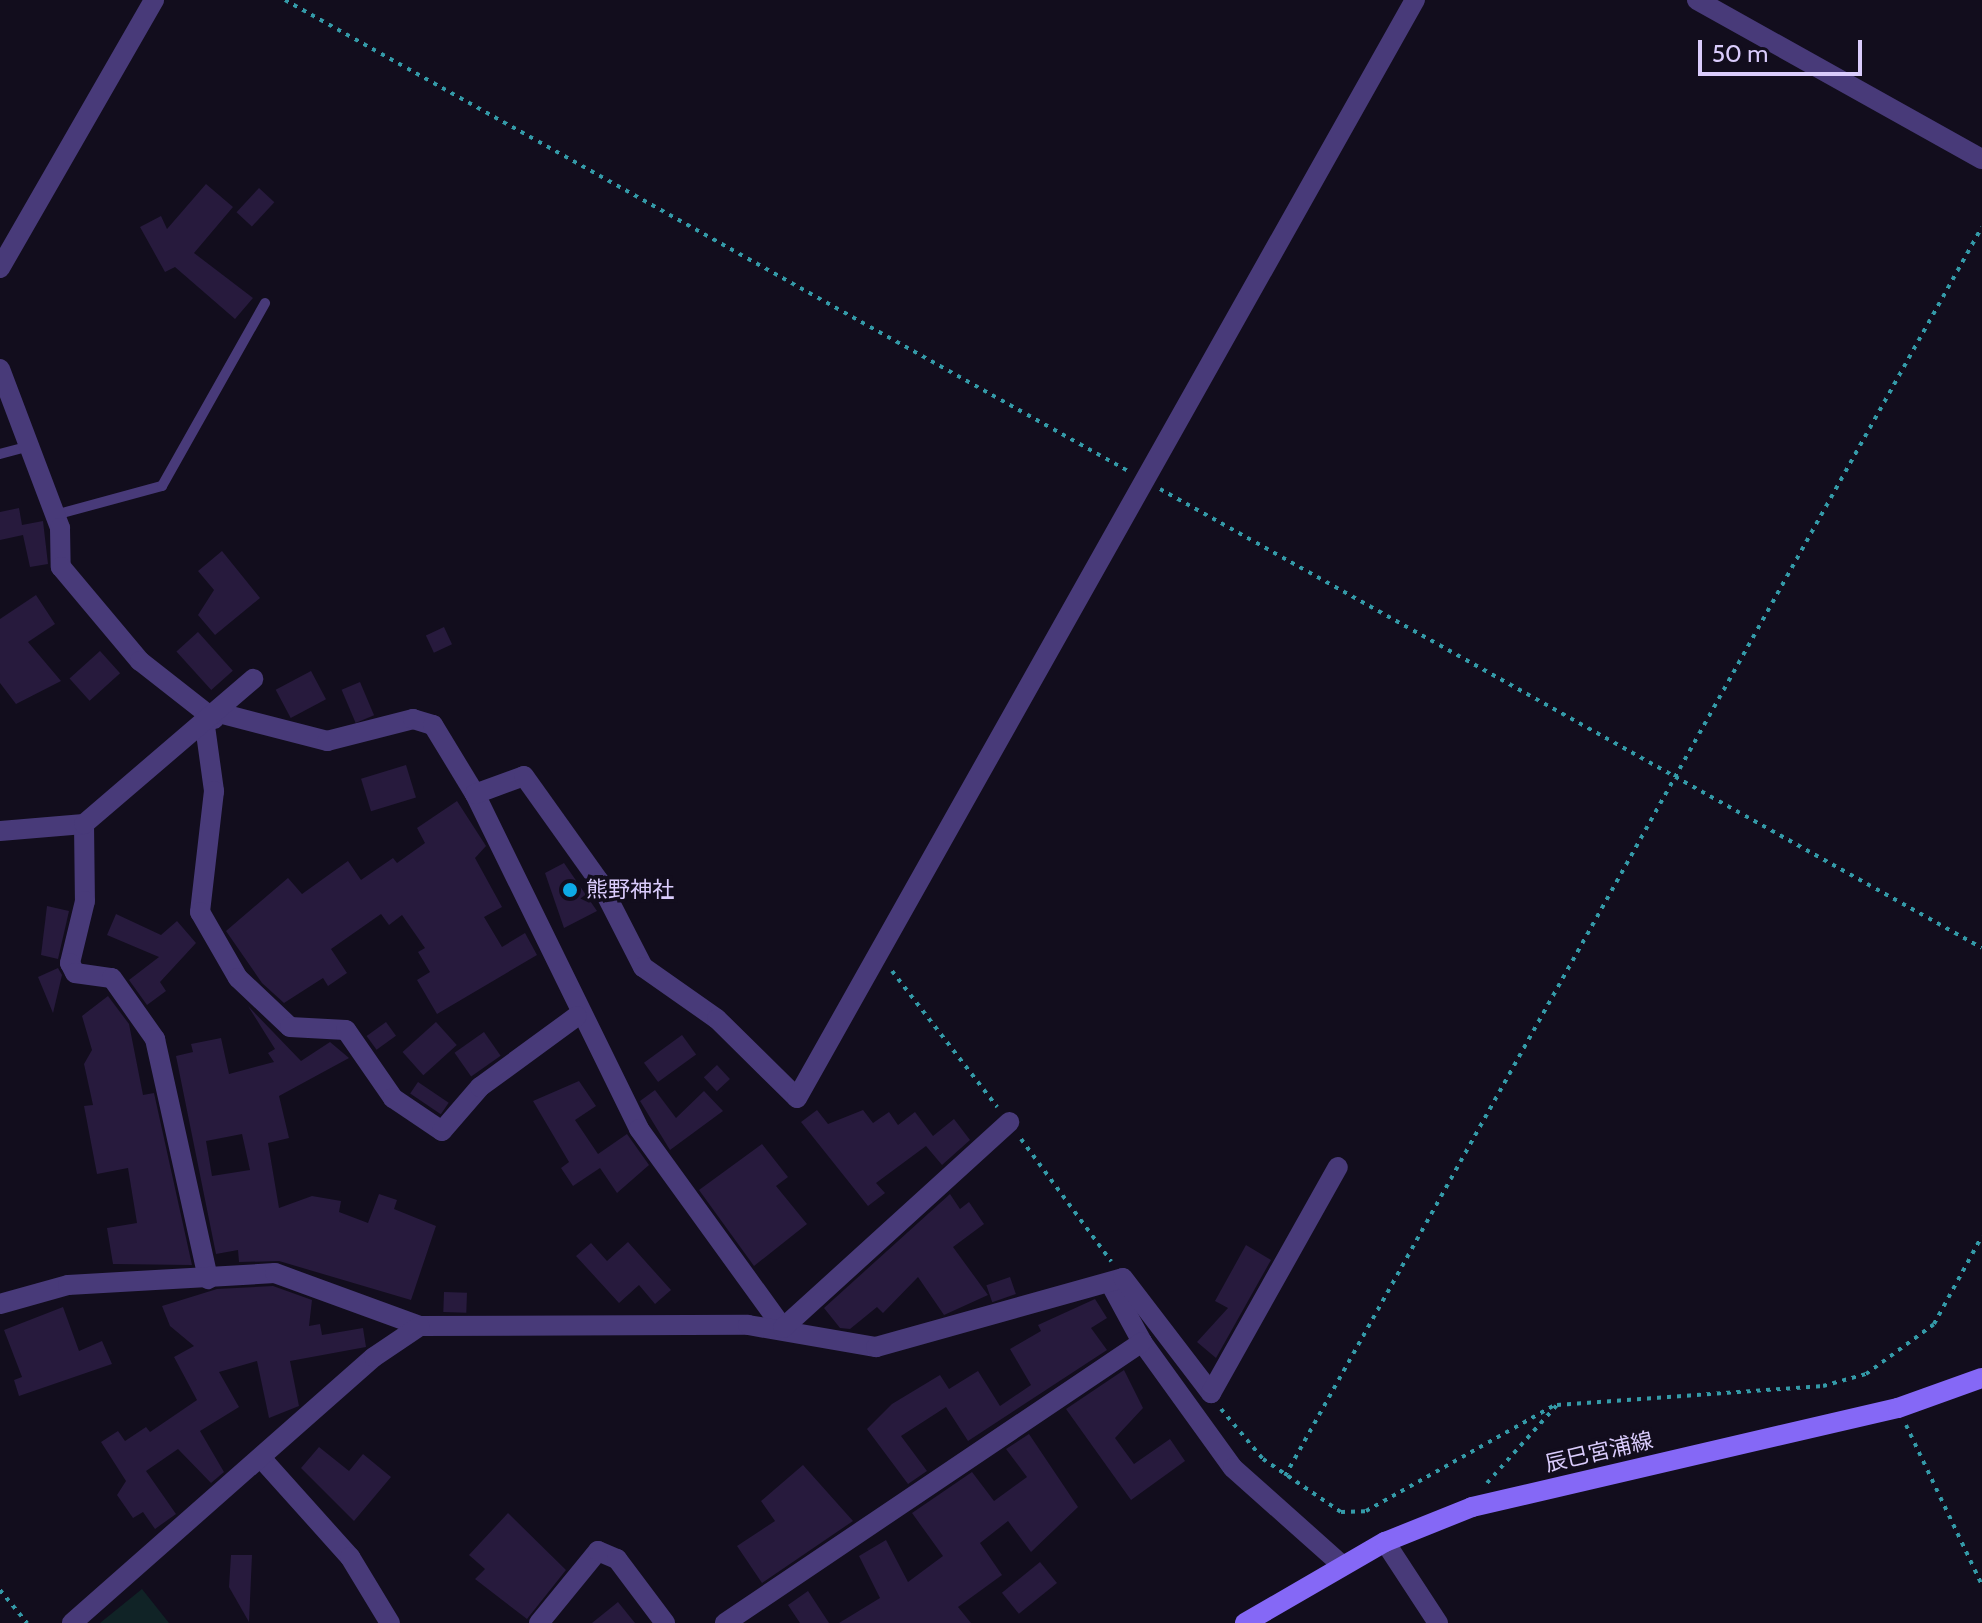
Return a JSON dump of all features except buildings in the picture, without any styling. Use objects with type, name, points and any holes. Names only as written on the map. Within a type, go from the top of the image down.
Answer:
[{"type":"main road","name":"辰巳宮浦線","points":[[1245,1623],[1385,1542],[1478,1505],[1898,1408],[1982,1378]]},
{"type":"street","points":[[0,268],[154,0]]},
{"type":"street","points":[[475,794],[524,776],[599,881],[643,967],[717,1019],[797,1098],[1415,0]]},
{"type":"street","points":[[1697,0],[1982,159]]},
{"type":"street","points":[[0,369],[55,515],[61,567],[73,587],[140,661],[213,719],[327,741],[426,720],[475,794],[577,1016],[665,1170],[783,1328]]},
{"type":"street","points":[[0,831],[84,824],[213,719],[253,679]]},
{"type":"street","points":[[213,719],[214,791],[200,912],[238,978],[290,1027],[346,1030],[393,1098],[442,1131],[480,1087],[577,1016]]},
{"type":"street","points":[[84,824],[85,901],[70,963],[75,973],[112,978],[155,1039],[208,1279]]},
{"type":"street","points":[[783,1328],[1009,1122]]},
{"type":"street","points":[[0,1304],[68,1285],[275,1273],[420,1326],[783,1328],[876,1347],[1123,1278],[1211,1393],[1338,1167]]},
{"type":"street","points":[[1110,1283],[1142,1342],[1233,1468],[1342,1565]]},
{"type":"street","points":[[72,1623],[420,1326]]},
{"type":"street","points":[[725,1623],[1142,1342]]},
{"type":"street","points":[[262,1459],[350,1557],[390,1623]]},
{"type":"street","points":[[1385,1542],[1438,1623]]},
{"type":"street","points":[[539,1623],[598,1551],[617,1559],[665,1623]]},
{"type":"lane","points":[[55,515],[162,486],[265,303]]},
{"type":"lane","points":[[0,454],[30,446]]},
{"type":"path","points":[[285,0],[1982,948]]},
{"type":"path","points":[[1285,1476],[1982,227]]},
{"type":"path","points":[[1211,1393],[1233,1428],[1285,1476],[1341,1512],[1366,1511],[1557,1405],[1823,1386],[1866,1374],[1934,1324],[1982,1236]]},
{"type":"path","points":[[1478,1505],[1489,1478],[1557,1405]]},
{"type":"path","points":[[1898,1408],[1982,1585]]},
{"type":"path","points":[[0,1590],[27,1623]]},
{"type":"green space","points":[[142,1589],[169,1623],[100,1623]]},
{"type":"place","name":"熊野神社","points":[[570,890]]}]
